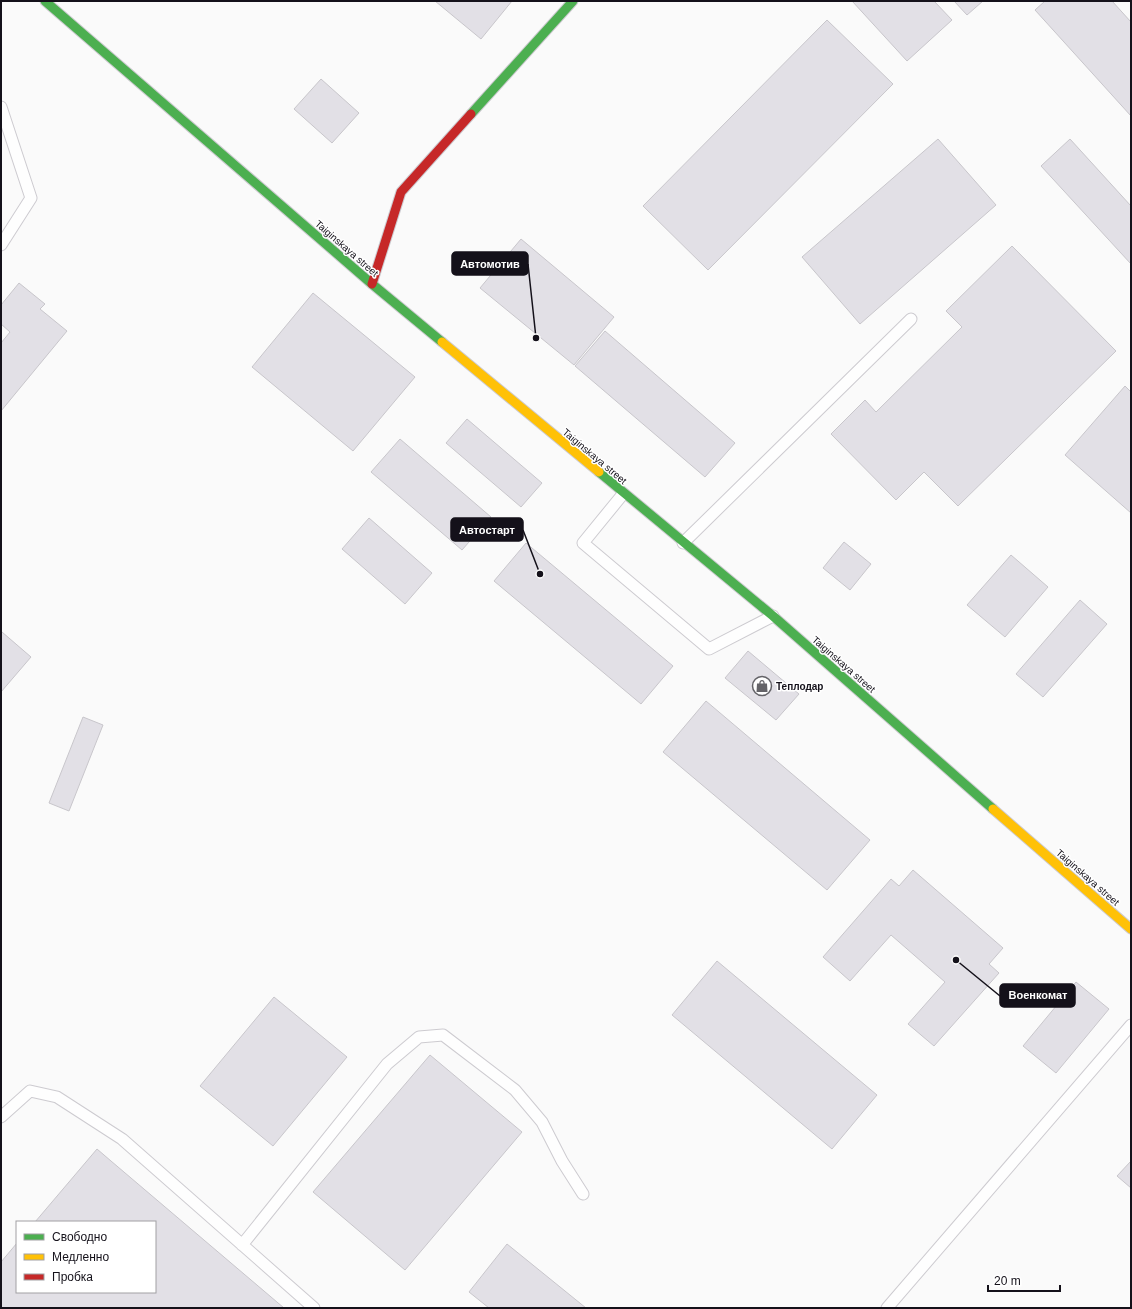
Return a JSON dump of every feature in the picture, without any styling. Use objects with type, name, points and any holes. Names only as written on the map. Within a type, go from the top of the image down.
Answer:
[{"type":"main road","name":"Taiginskaya street","points":[[45,1],[372,284],[623,494],[773,616],[1131,929]]},
{"type":"main road","points":[[372,284],[401,192],[573,1]]},
{"type":"lane","points":[[1,107],[31,198],[1,246]]},
{"type":"lane","points":[[682,542],[911,319]]},
{"type":"lane","points":[[623,494],[583,543],[709,649],[773,616]]},
{"type":"lane","points":[[887,1308],[1131,1025]]},
{"type":"lane","points":[[242,1245],[387,1064],[419,1037],[443,1035],[515,1090],[542,1122],[562,1161],[583,1194]]},
{"type":"lane","points":[[1,1117],[30,1091],[56,1097],[122,1139],[314,1308]]},
{"type":"building","points":[[435,1],[512,1],[481,39]]},
{"type":"building","points":[[852,1],[934,1],[952,20],[907,61]]},
{"type":"building","points":[[954,1],[983,1],[967,15]]},
{"type":"building","points":[[1045,1],[1112,1],[1131,22],[1131,116],[1035,10]]},
{"type":"building","points":[[827,20],[893,84],[708,270],[643,206]]},
{"type":"building","points":[[321,79],[359,113],[332,143],[294,109]]},
{"type":"building","points":[[938,139],[996,205],[860,324],[802,257]]},
{"type":"building","points":[[1070,139],[1131,206],[1131,264],[1041,166]]},
{"type":"building","points":[[521,239],[614,317],[574,365],[480,288]]},
{"type":"building","points":[[1012,246],[1116,351],[958,506],[924,472],[896,500],[831,434],[865,400],[876,412],[962,327],[946,311]]},
{"type":"building","points":[[19,283],[45,304],[40,309],[67,331],[1,411],[1,343],[10,332],[1,324],[1,305]]},
{"type":"building","points":[[313,293],[415,377],[353,451],[252,367]]},
{"type":"building","points":[[605,331],[735,443],[705,477],[575,366]]},
{"type":"building","points":[[1125,386],[1131,392],[1131,513],[1065,455]]},
{"type":"building","points":[[467,419],[542,483],[521,507],[446,443]]},
{"type":"building","points":[[400,439],[491,517],[462,550],[371,472]]},
{"type":"building","points":[[369,518],[432,573],[405,604],[342,549]]},
{"type":"building","points":[[844,542],[871,564],[850,590],[823,568]]},
{"type":"building","points":[[526,543],[673,666],[641,704],[494,581]]},
{"type":"building","points":[[1011,555],[1048,587],[1005,637],[967,605]]},
{"type":"building","points":[[1080,600],[1107,624],[1043,697],[1016,674]]},
{"type":"building","points":[[2,632],[31,657],[1,692],[1,633]]},
{"type":"building","name":"Теплодар","points":[[748,651],[799,694],[776,720],[725,678]]},
{"type":"building","points":[[706,701],[870,840],[827,890],[663,752]]},
{"type":"building","points":[[83,717],[103,725],[69,811],[49,803]]},
{"type":"building","points":[[913,870],[1003,948],[989,964],[999,973],[934,1046],[908,1024],[945,982],[891,935],[850,981],[823,957],[891,879],[899,886]]},
{"type":"building","points":[[717,961],[877,1095],[832,1149],[672,1015]]},
{"type":"building","points":[[1076,982],[1109,1009],[1056,1073],[1023,1046]]},
{"type":"building","points":[[274,997],[347,1057],[273,1146],[200,1086]]},
{"type":"building","points":[[430,1055],[522,1132],[405,1270],[313,1192]]},
{"type":"building","points":[[97,1149],[284,1308],[1,1308],[1,1262],[16,1244],[16,1293],[156,1293],[156,1221],[36,1221]]},
{"type":"building","points":[[1131,1161],[1131,1188],[1117,1176]]},
{"type":"building","points":[[507,1244],[586,1308],[489,1308],[469,1292]]},
{"type":"traffic: fast","points":[[45,1],[372,284],[442,342]]},
{"type":"traffic: fast","points":[[471,114],[573,1]]},
{"type":"traffic: fast","points":[[599,472],[773,616],[993,809]]},
{"type":"traffic: slow","points":[[442,342],[599,472]]},
{"type":"traffic: slow","points":[[993,809],[1131,929]]},
{"type":"traffic: jam","points":[[372,284],[401,192],[471,114]]},
{"type":"place","name":"Автомотив","points":[[536,338]]},
{"type":"place","name":"Автостарт","points":[[540,574]]},
{"type":"place","name":"Теплодар","points":[[762,686]]},
{"type":"place","name":"Военкомат","points":[[956,960]]}]
